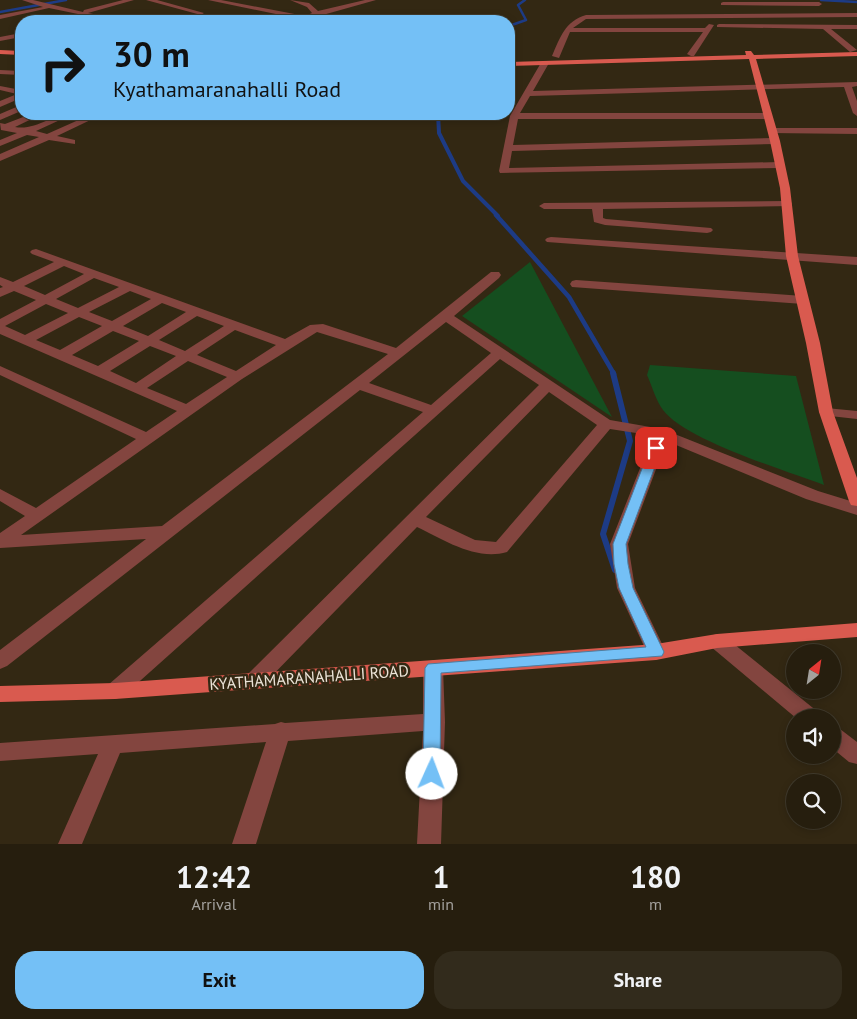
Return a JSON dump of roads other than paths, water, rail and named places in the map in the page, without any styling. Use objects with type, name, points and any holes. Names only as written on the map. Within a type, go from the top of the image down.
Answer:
[{"type":"main road","points":[[0,48],[15,49]]},
{"type":"main road","points":[[515,64],[856,51]]},
{"type":"main road","points":[[0,52],[15,53]]},
{"type":"main road","points":[[515,58],[691,54],[750,55]]},
{"type":"main road","points":[[750,55],[761,86],[774,136],[787,204],[792,256],[826,412],[857,501]]},
{"type":"main road","name":"KYATHAMARANAHALLI ROAD","points":[[0,694],[115,692],[255,680],[656,652],[718,641],[857,630]]},
{"type":"street","points":[[25,0],[88,15]]},
{"type":"street","points":[[36,4],[55,0]]},
{"type":"street","points":[[61,15],[131,0]]},
{"type":"street","points":[[148,0],[202,12]]},
{"type":"street","points":[[210,0],[289,15]]},
{"type":"street","points":[[293,0],[311,5],[316,14],[373,0]]},
{"type":"street","points":[[337,2],[350,5]]},
{"type":"street","points":[[691,54],[717,16],[724,2],[819,4]]},
{"type":"street","points":[[0,17],[48,7]]},
{"type":"street","points":[[556,56],[567,30],[577,19],[586,17],[857,15]]},
{"type":"street","points":[[567,30],[857,27]]},
{"type":"street","points":[[826,28],[856,51]]},
{"type":"street","points":[[0,39],[15,36]]},
{"type":"street","points":[[515,114],[545,63]]},
{"type":"street","points":[[0,72],[15,72]]},
{"type":"street","points":[[0,78],[11,72]]},
{"type":"street","points":[[847,84],[857,113]]},
{"type":"street","points":[[526,94],[857,84]]},
{"type":"street","points":[[0,88],[15,92]]},
{"type":"street","points":[[2,101],[15,96]]},
{"type":"street","points":[[2,101],[15,103]]},
{"type":"street","points":[[0,116],[15,110]]},
{"type":"street","points":[[515,116],[768,116]]},
{"type":"street","points":[[2,128],[23,120]]},
{"type":"street","points":[[0,143],[54,120]]},
{"type":"street","points":[[0,157],[85,120]]},
{"type":"street","points":[[513,120],[504,171],[780,165]]},
{"type":"street","points":[[2,128],[72,142]]},
{"type":"street","points":[[507,148],[857,131]]},
{"type":"street","points":[[0,157],[15,160]]},
{"type":"street","points":[[544,206],[787,204]]},
{"type":"street","points":[[597,206],[598,220],[605,222],[707,230]]},
{"type":"street","points":[[551,240],[857,261]]},
{"type":"street","points":[[36,252],[286,344]]},
{"type":"street","points":[[0,293],[64,262]]},
{"type":"street","points":[[0,324],[94,273]]},
{"type":"street","points":[[0,661],[446,316],[495,275]]},
{"type":"street","points":[[0,281],[237,376]]},
{"type":"street","points":[[576,284],[803,300]]},
{"type":"street","points":[[26,340],[129,286]]},
{"type":"street","points":[[62,356],[161,298]]},
{"type":"street","points":[[99,372],[196,311]]},
{"type":"street","points":[[446,316],[548,384],[619,426],[657,432],[812,495],[857,509]]},
{"type":"street","points":[[138,388],[234,325]]},
{"type":"street","points":[[0,542],[190,411],[237,376],[306,332],[315,328],[323,328],[398,353]]},
{"type":"street","points":[[0,329],[190,411]]},
{"type":"street","points":[[115,692],[500,352]]},
{"type":"street","points":[[0,370],[148,439]]},
{"type":"street","points":[[358,384],[434,411]]},
{"type":"street","points":[[255,680],[548,384]]},
{"type":"street","points":[[826,412],[857,416]]},
{"type":"street","points":[[415,519],[476,547],[494,550],[501,548],[619,426]]},
{"type":"street","points":[[656,652],[626,588],[619,544],[656,448],[657,432]]},
{"type":"street","points":[[0,494],[38,516]]},
{"type":"street","points":[[0,542],[166,532]]},
{"type":"street","points":[[718,641],[800,709]]},
{"type":"street","points":[[429,844],[434,722],[433,668]]},
{"type":"street","points":[[0,752],[282,731],[434,722]]},
{"type":"street","points":[[244,844],[282,731]]},
{"type":"street","points":[[841,742],[857,755]]},
{"type":"street","points":[[70,844],[113,744]]},
{"type":"waterway","points":[[0,12],[66,0]]},
{"type":"waterway","points":[[515,24],[526,20],[518,5],[525,0]]},
{"type":"waterway","points":[[821,0],[857,2]]},
{"type":"waterway","points":[[438,120],[439,133],[463,181],[498,216]]},
{"type":"waterway","points":[[496,215],[569,297],[614,374]]},
{"type":"waterway","points":[[613,373],[630,441],[603,534],[615,570]]}]
